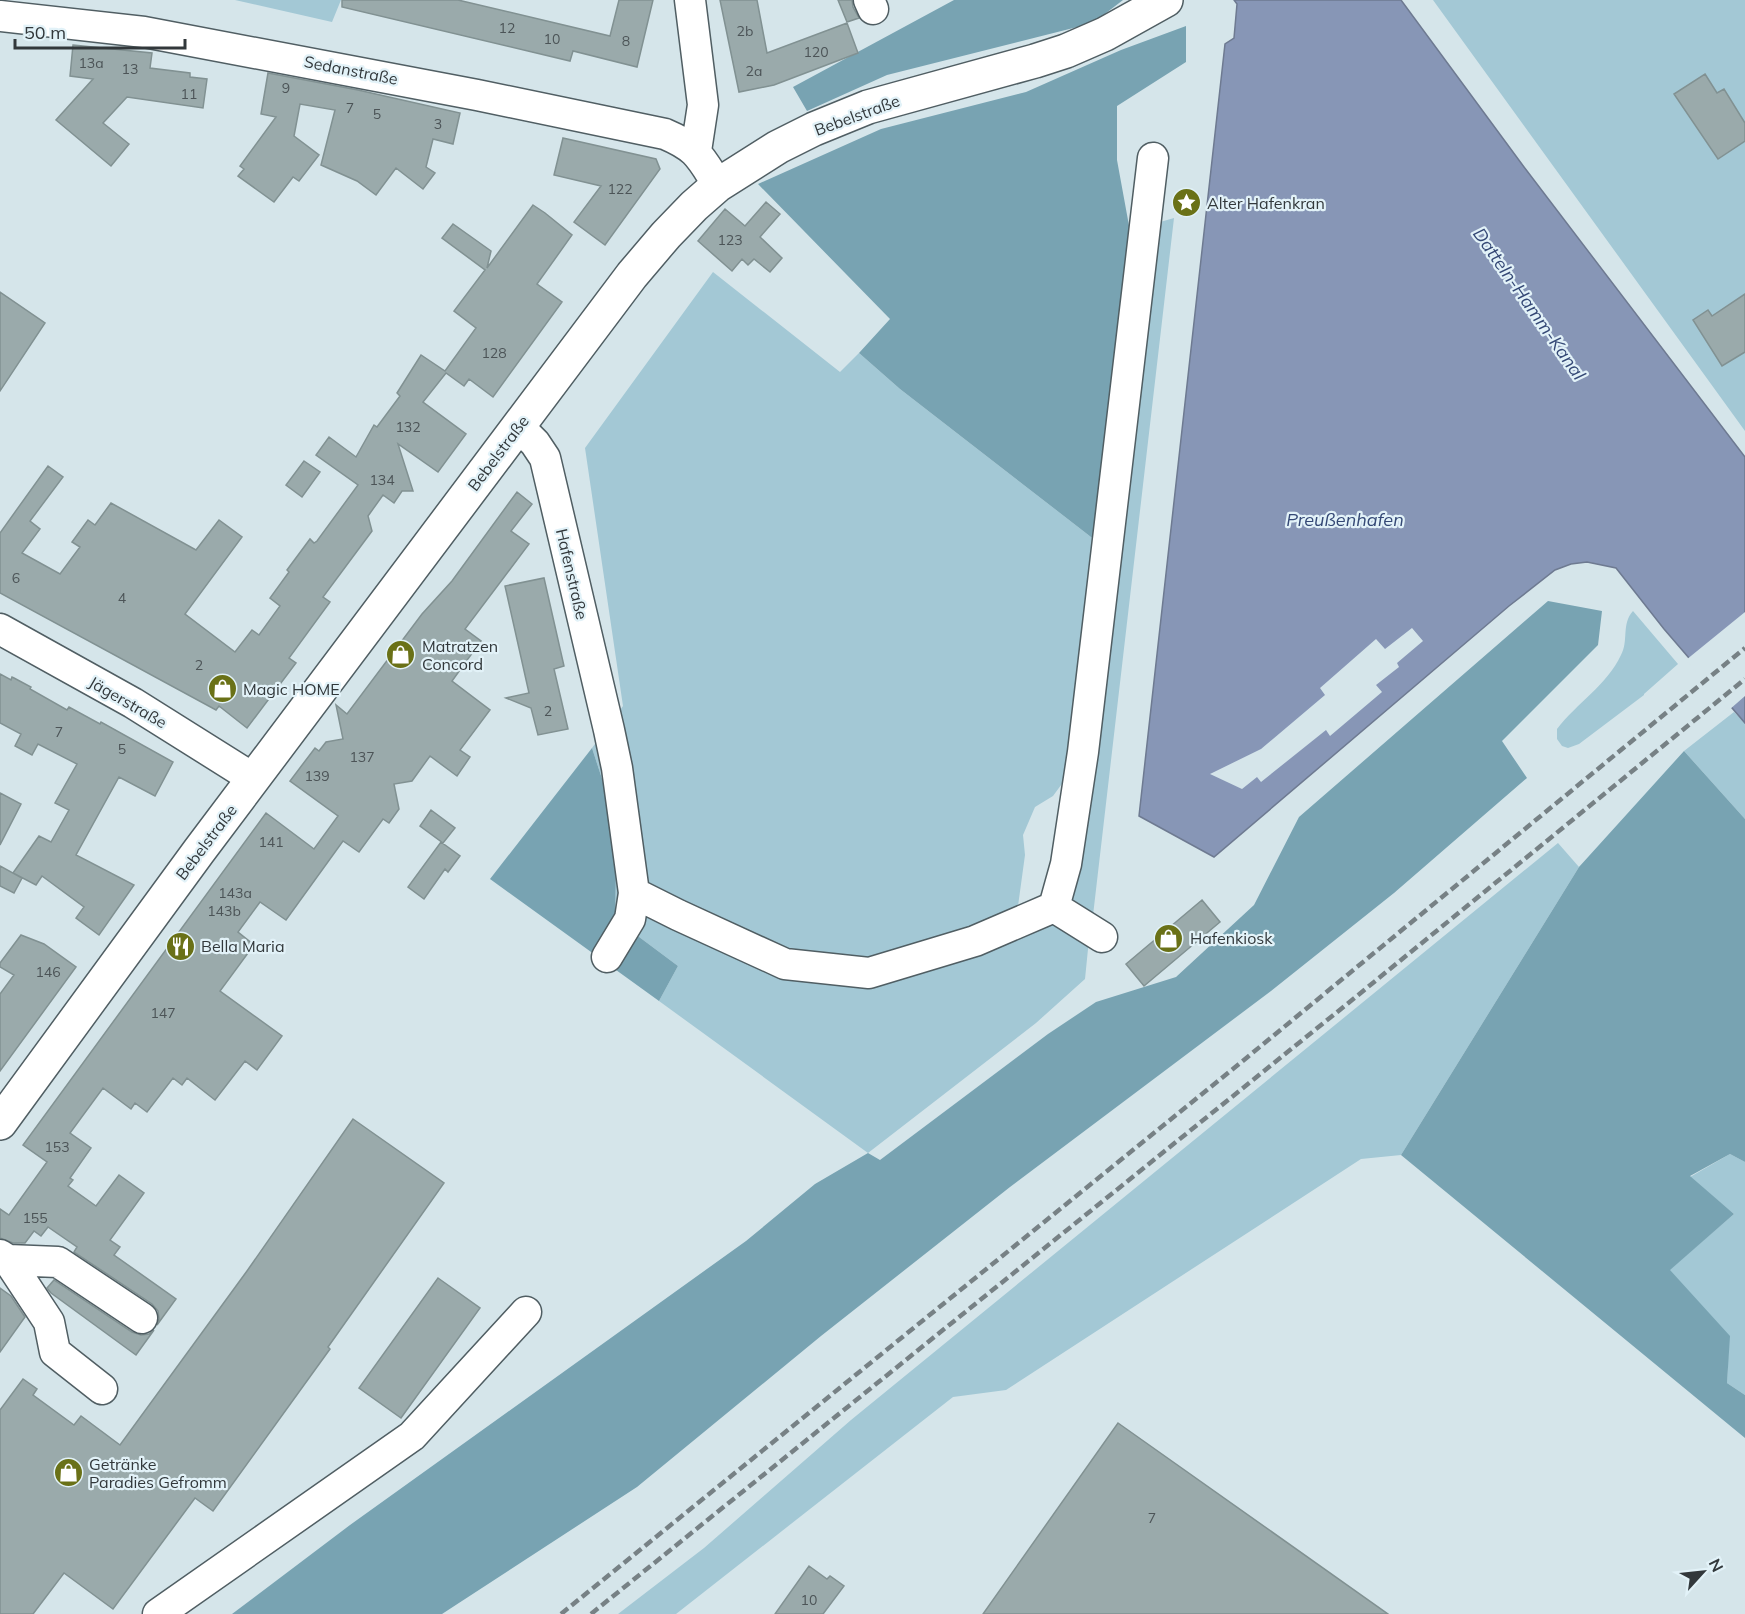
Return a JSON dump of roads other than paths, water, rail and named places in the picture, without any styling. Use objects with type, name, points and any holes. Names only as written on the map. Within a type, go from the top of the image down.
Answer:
[{"type":"main road","name":"Bebelstraße","points":[[0,1124],[145,924],[518,426],[639,267],[680,220],[718,185],[778,147],[814,129],[868,106],[1065,51],[1105,34],[1166,0]]},
{"type":"street","points":[[690,0],[703,105],[696,151]]},
{"type":"street","name":"Sedanstraße","points":[[0,16],[144,32],[350,70],[665,134],[696,151],[718,185]]},
{"type":"street","points":[[1054,907],[1066,864],[1083,752],[1154,158]]},
{"type":"street","name":"Hafenstraße","points":[[518,426],[535,442],[545,458],[617,768],[634,893],[630,919],[607,957]]},
{"type":"street","name":"Jägerstraße","points":[[0,629],[133,703],[254,779]]},
{"type":"street","points":[[634,893],[785,964],[869,973],[975,941],[1054,907]]},
{"type":"street","points":[[1054,907],[1102,937]]},
{"type":"street","points":[[4,1257],[58,1262],[142,1318]]},
{"type":"street","points":[[4,1257],[49,1322],[55,1352],[102,1389]]},
{"type":"street","points":[[158,1614],[412,1436],[526,1312]]},
{"type":"water","points":[[1234,0],[1401,0],[1524,167],[1745,457],[1745,723],[1664,629],[1616,568],[1587,562],[1571,564],[1555,570],[1509,606],[1214,857],[1139,816],[1225,44],[1234,38],[1237,4]]},
{"type":"railway","points":[[561,1614],[1239,1064],[1745,648]]},
{"type":"railway","points":[[591,1614],[1352,1000],[1745,679]]},
{"type":"place","name":"Alter Hafenkran","points":[[1186,203]]},
{"type":"place","name":"Matratzen Concord","points":[[401,655]]},
{"type":"place","name":"Magic HOME","points":[[222,689]]},
{"type":"place","name":"Hafenkiosk","points":[[1169,938]]},
{"type":"place","name":"Bella Maria","points":[[180,946]]},
{"type":"place","name":"Getränke Paradies Gefromm","points":[[68,1473]]},
{"type":"water label","name":"Datteln-Hamm-Kanal","points":[[1529,304]]},
{"type":"water label","name":"Preußenhafen","points":[[1345,520]]}]
